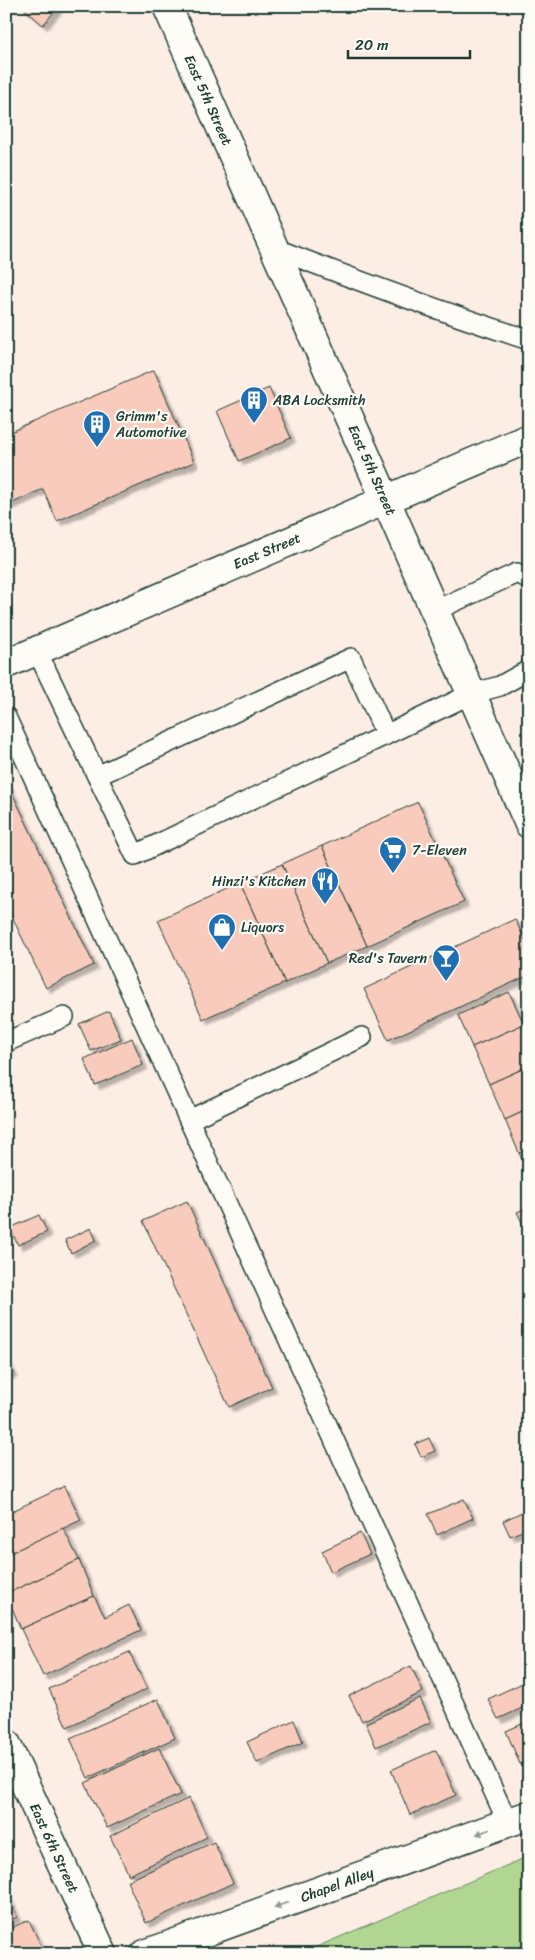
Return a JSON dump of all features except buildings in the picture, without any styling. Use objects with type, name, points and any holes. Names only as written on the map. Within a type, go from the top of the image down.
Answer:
[{"type":"street","name":"East 5th Street","points":[[167,6],[529,824]]},
{"type":"street","name":"East Street","points":[[6,664],[529,438]]},
{"type":"street","name":"East 6th Street","points":[[6,1743],[103,1954]]},
{"type":"street","name":"Chapel Alley","points":[[145,1954],[518,1819]]},
{"type":"lane","points":[[274,248],[387,292],[529,340]]},
{"type":"lane","points":[[434,611],[525,573]]},
{"type":"lane","points":[[36,651],[135,855],[471,694],[500,686],[529,670]]},
{"type":"lane","points":[[97,776],[351,658],[386,735]]},
{"type":"lane","points":[[6,716],[189,1120],[518,1819]]},
{"type":"lane","points":[[6,1042],[64,1017]]},
{"type":"lane","points":[[189,1120],[362,1037]]},
{"type":"green space","points":[[529,1856],[529,1954],[300,1954]]},
{"type":"place","name":"ABA Locksmith","points":[[254,424]]},
{"type":"place","name":"Grimm's Automotive","points":[[97,448]]},
{"type":"place","name":"7-Eleven","points":[[393,874]]},
{"type":"place","name":"Hinzi's Kitchen","points":[[325,905]]},
{"type":"place","name":"Liquors","points":[[222,951]]},
{"type":"place","name":"Red's Tavern","points":[[446,982]]}]
